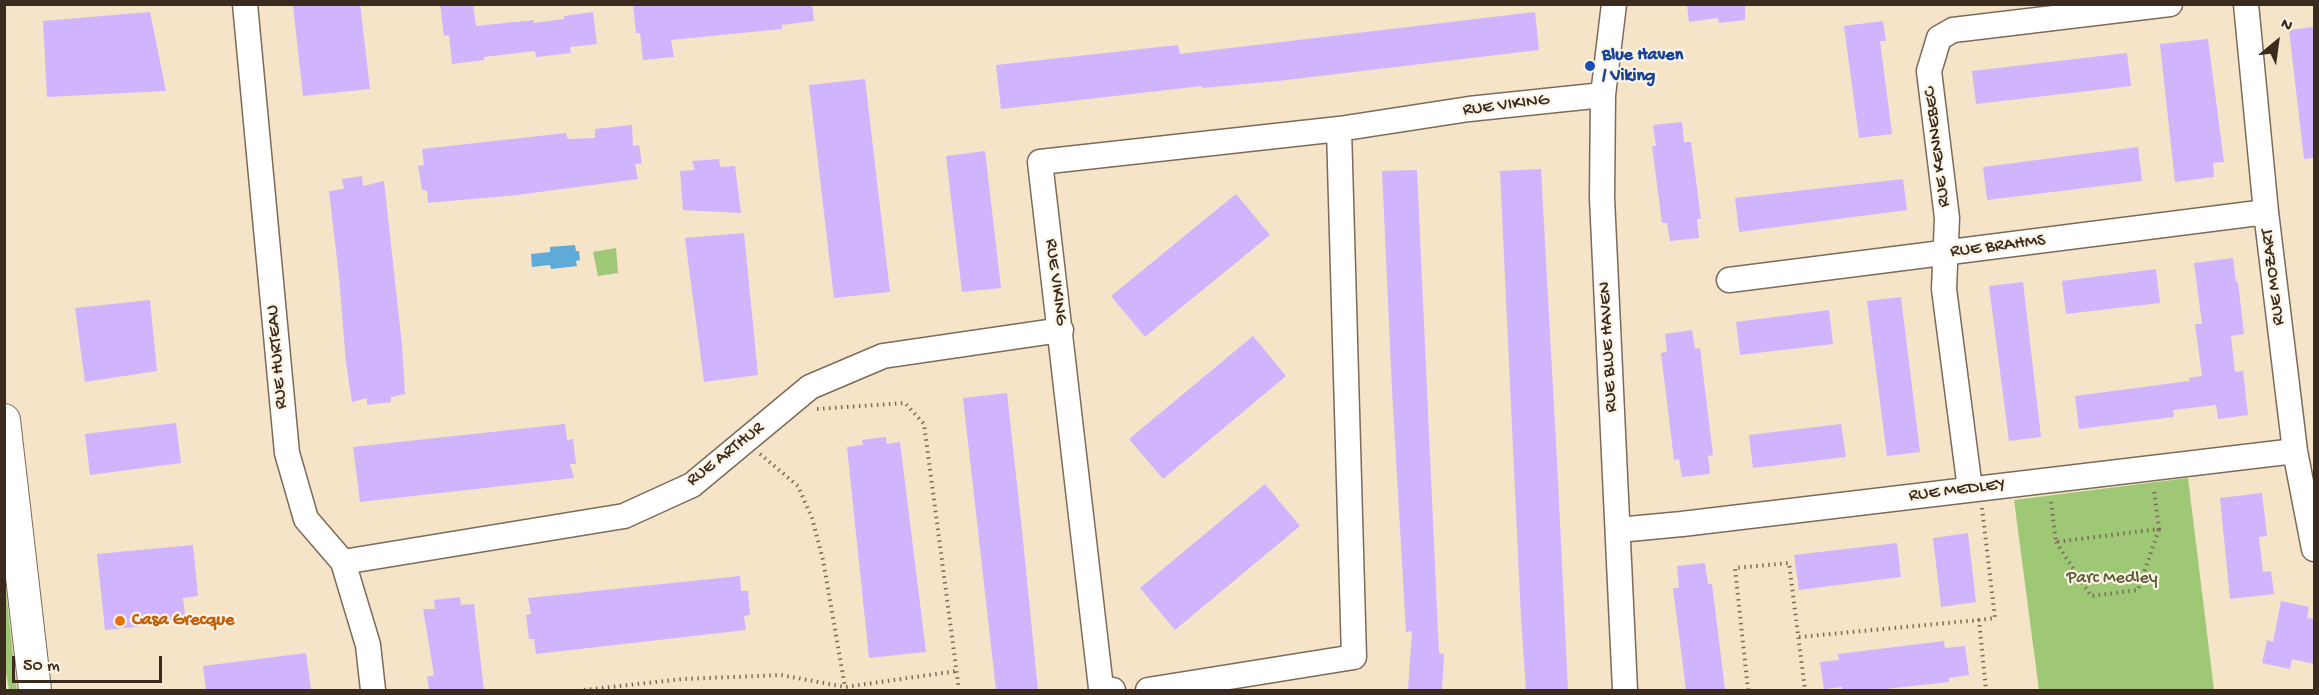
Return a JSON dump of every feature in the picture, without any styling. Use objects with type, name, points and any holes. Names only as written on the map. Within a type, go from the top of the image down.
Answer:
[{"type":"main road","points":[[4,420],[35,690]]},
{"type":"street","name":"RUE HURTEAU","points":[[245,4],[287,453],[306,519],[343,562],[368,645],[373,690]]},
{"type":"street","name":"RUE BLUE HAVEN","points":[[1614,4],[1603,94],[1602,198],[1625,690]]},
{"type":"street","name":"RUE KENNEBEC","points":[[1976,496],[1944,289],[1947,218],[1929,70],[1939,38],[1953,30],[2170,4]]},
{"type":"street","name":"RUE MOZART","points":[[2246,4],[2266,212],[2295,451],[2314,549]]},
{"type":"street","name":"RUE VIKING","points":[[1113,690],[1101,688],[1040,162],[1338,129],[1469,109],[1603,94]]},
{"type":"street","points":[[1148,690],[1354,657],[1338,129]]},
{"type":"street","name":"RUE BRAHMS","points":[[1729,280],[2266,212]]},
{"type":"street","name":"RUE ARTHUR","points":[[343,562],[624,516],[692,484],[810,387],[883,356],[1061,330]]},
{"type":"street","name":"RUE MEDLEY","points":[[1618,530],[1976,496],[2295,451]]},
{"type":"path","points":[[807,410],[905,403],[924,424],[959,690]]},
{"type":"path","points":[[766,446],[758,453],[798,486],[812,518],[823,560],[845,687]]},
{"type":"path","points":[[2050,495],[2056,542],[2091,596],[2138,590],[2159,529],[2153,483]]},
{"type":"path","points":[[1799,637],[1995,618],[1976,496]]},
{"type":"path","points":[[2056,542],[2159,529]]},
{"type":"path","points":[[1748,690],[1735,568],[1789,564],[1805,690]]},
{"type":"path","points":[[1979,620],[1986,690]]},
{"type":"path","points":[[584,690],[683,679],[781,675],[845,687],[957,671]]},
{"type":"green space","points":[[616,248],[618,273],[598,276],[593,252]]},
{"type":"green space","name":"Parc Medley","points":[[2188,478],[2214,690],[2039,690],[2014,500]]},
{"type":"green space","points":[[4,573],[17,690],[9,690],[5,667]]},
{"type":"water","points":[[575,245],[576,251],[579,251],[580,260],[576,261],[577,266],[551,269],[550,265],[532,267],[531,254],[550,252],[550,247]]},
{"type":"building","points":[[360,4],[370,89],[303,96],[293,6]]},
{"type":"building","points":[[440,4],[473,4],[476,26],[534,20],[534,23],[593,12],[597,44],[570,47],[571,53],[536,57],[535,51],[484,57],[484,60],[452,64],[449,35],[444,36]]},
{"type":"building","points":[[633,4],[812,4],[814,21],[782,25],[782,29],[671,40],[674,57],[643,60],[640,33],[636,33]]},
{"type":"building","points":[[1687,4],[1745,4],[1745,20],[1719,23],[1718,18],[1689,22]]},
{"type":"building","points":[[150,12],[166,91],[47,97],[43,21]]},
{"type":"building","points":[[1535,12],[1539,50],[1278,81],[1202,88],[1202,86],[1001,109],[996,65],[1178,45],[1180,54]]},
{"type":"building","points":[[1883,21],[1886,41],[1880,41],[1892,134],[1859,138],[1844,26]]},
{"type":"building","points":[[2314,27],[2314,158],[2304,159],[2289,30]]},
{"type":"building","points":[[2208,39],[2224,162],[2213,163],[2214,177],[2175,182],[2160,44]]},
{"type":"building","points":[[2127,53],[2131,86],[1976,104],[1972,71]]},
{"type":"building","points":[[865,79],[890,292],[834,298],[809,85]]},
{"type":"building","points":[[1682,122],[1684,142],[1691,142],[1701,219],[1697,219],[1699,238],[1670,241],[1667,223],[1662,223],[1652,146],[1656,146],[1653,125]]},
{"type":"building","points":[[632,125],[633,146],[639,145],[642,163],[635,164],[638,179],[517,195],[428,203],[427,191],[422,190],[418,166],[424,165],[422,149],[566,133],[568,139],[595,138],[595,129]]},
{"type":"building","points":[[2138,147],[2142,181],[1987,200],[1983,167]]},
{"type":"building","points":[[985,151],[1001,288],[962,292],[946,156]]},
{"type":"building","points":[[719,159],[720,167],[735,166],[741,213],[683,210],[680,171],[695,170],[692,161]]},
{"type":"building","points":[[1541,169],[1568,690],[1526,690],[1521,619],[1500,171]]},
{"type":"building","points":[[1417,170],[1439,653],[1444,654],[1442,690],[1408,690],[1412,631],[1406,632],[1392,390],[1382,171]]},
{"type":"building","points":[[362,176],[363,186],[384,181],[402,345],[405,394],[391,397],[391,402],[367,405],[367,398],[352,402],[329,191],[344,189],[342,179]]},
{"type":"building","points":[[1903,179],[1907,210],[1739,232],[1735,198]]},
{"type":"building","points":[[1236,194],[1270,235],[1145,337],[1111,296]]},
{"type":"building","points":[[744,233],[758,375],[704,382],[685,238]]},
{"type":"building","points":[[2233,258],[2244,334],[2231,336],[2235,372],[2243,371],[2248,415],[2218,419],[2216,405],[2173,410],[2174,417],[2079,429],[2075,396],[2189,381],[2189,378],[2202,376],[2195,324],[2202,324],[2194,263]]},
{"type":"building","points":[[2156,269],[2160,303],[2066,314],[2062,281]]},
{"type":"building","points":[[2023,282],[2041,437],[2009,441],[1989,286]]},
{"type":"building","points":[[1901,297],[1920,452],[1887,456],[1867,301]]},
{"type":"building","points":[[150,300],[157,371],[85,382],[75,308]]},
{"type":"building","points":[[1829,310],[1833,344],[1740,355],[1736,322]]},
{"type":"building","points":[[1692,330],[1695,349],[1700,348],[1713,455],[1708,456],[1710,474],[1682,477],[1679,459],[1674,460],[1661,353],[1667,352],[1665,334]]},
{"type":"building","points":[[1253,336],[1286,376],[1163,479],[1129,439]]},
{"type":"building","points":[[1007,393],[1038,690],[996,690],[963,398]]},
{"type":"building","points":[[176,423],[181,463],[90,475],[85,434]]},
{"type":"building","points":[[565,424],[567,440],[573,439],[576,464],[570,464],[574,478],[360,502],[353,447]]},
{"type":"building","points":[[1841,424],[1846,457],[1753,468],[1749,435]]},
{"type":"building","points":[[886,437],[887,444],[900,442],[926,652],[869,658],[847,447],[863,445],[862,440]]},
{"type":"building","points":[[1265,484],[1300,526],[1175,630],[1140,588]]},
{"type":"building","points":[[2262,493],[2267,536],[2259,537],[2263,572],[2271,571],[2274,594],[2230,599],[2220,498]]},
{"type":"building","points":[[1968,533],[1976,602],[1941,607],[1933,538]]},
{"type":"building","points":[[1897,543],[1901,577],[1799,590],[1794,555]]},
{"type":"building","points":[[193,545],[198,596],[183,598],[186,622],[105,630],[97,554]]},
{"type":"building","points":[[1705,563],[1708,584],[1712,584],[1725,689],[1686,690],[1673,588],[1679,588],[1677,566]]},
{"type":"building","points":[[740,576],[741,591],[748,591],[750,615],[744,616],[746,630],[536,654],[534,639],[529,639],[526,615],[531,614],[528,598]]},
{"type":"building","points":[[460,597],[461,605],[474,604],[484,690],[429,690],[427,677],[434,675],[423,609],[435,609],[434,600]]},
{"type":"building","points":[[2281,601],[2309,607],[2307,618],[2314,619],[2314,664],[2292,659],[2290,669],[2262,663],[2267,640],[2273,642]]},
{"type":"building","points":[[1944,641],[1945,648],[1965,646],[1969,675],[1949,678],[1949,682],[1876,690],[1842,690],[1842,687],[1824,689],[1820,662],[1839,660],[1838,654]]},
{"type":"building","points":[[306,653],[311,690],[206,690],[203,666]]},
{"type":"place","name":"Blue Haven / Viking","points":[[1590,66]]},
{"type":"place","name":"Casa Grecque","points":[[120,621]]}]
